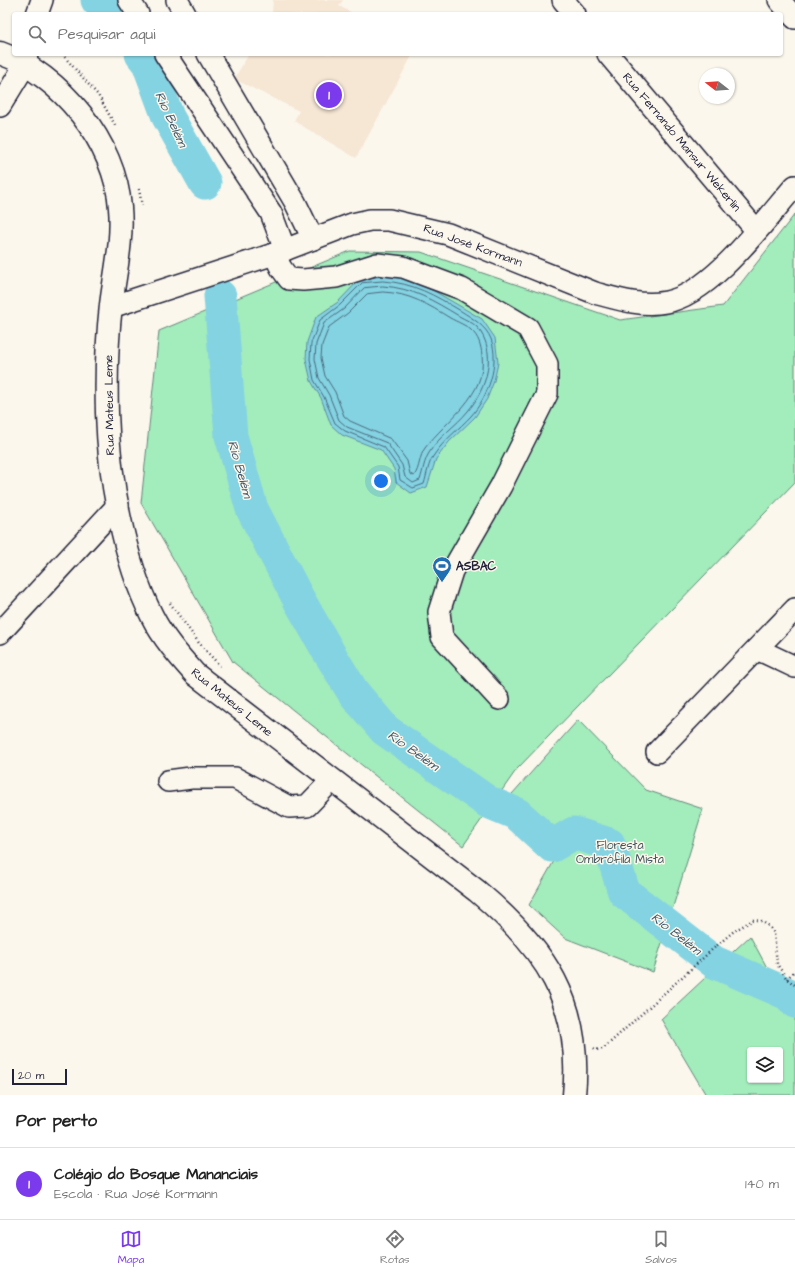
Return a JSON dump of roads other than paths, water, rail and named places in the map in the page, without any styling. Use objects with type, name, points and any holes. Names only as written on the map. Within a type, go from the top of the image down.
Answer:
[{"type":"main road","name":"Rua Mateus Leme","points":[[0,53],[26,60],[64,94],[81,112],[106,156],[115,181],[120,207],[120,230],[111,307],[107,367],[107,413],[110,460],[118,504],[135,578],[152,616],[172,647],[195,674],[477,891],[503,912],[530,942],[547,965],[562,996],[571,1026],[576,1052],[574,1095]]},
{"type":"street","points":[[39,12],[42,0]]},
{"type":"street","points":[[129,0],[137,12]]},
{"type":"street","points":[[177,0],[184,12]]},
{"type":"street","points":[[563,0],[573,12]]},
{"type":"street","points":[[779,0],[795,18]]},
{"type":"street","points":[[166,56],[271,213],[280,252],[280,268],[289,279],[303,280],[336,277],[377,264],[403,267],[462,288],[528,328],[547,364],[547,394],[501,486],[452,571],[439,612],[442,637],[499,699]]},
{"type":"street","points":[[209,56],[295,202],[313,239]]},
{"type":"street","name":"Rua Fernando Mansur Wekerlin","points":[[610,56],[756,230]]},
{"type":"street","points":[[0,106],[26,60]]},
{"type":"street","name":"Rua José Kormann","points":[[111,307],[280,252],[352,224],[370,220],[389,220],[416,225],[471,243],[618,300],[643,303],[666,302],[685,296],[706,282],[729,261],[795,186]]},
{"type":"street","points":[[0,633],[118,504]]},
{"type":"street","points":[[657,752],[795,609]]},
{"type":"street","points":[[757,649],[795,667]]},
{"type":"street","points":[[168,781],[191,778],[235,778],[289,807],[307,806],[332,780]]},
{"type":"water","points":[[383,276],[404,278],[434,291],[482,319],[495,338],[498,363],[494,381],[487,399],[475,417],[449,442],[436,459],[427,487],[411,493],[396,482],[394,469],[381,450],[342,435],[331,425],[321,398],[311,381],[306,359],[307,342],[316,317],[338,302],[360,279]]},
{"type":"waterway","name":"Rio Belém","points":[[97,0],[108,12]]},
{"type":"waterway","name":"Rio Belém","points":[[143,56],[148,63],[168,117],[205,183]]},
{"type":"waterway","name":"Rio Belém","points":[[220,296],[231,436],[252,509],[298,598],[353,692],[385,730],[488,802],[517,814],[552,846],[574,833],[609,844],[624,892],[714,962],[788,994],[795,1002]]},
{"type":"place","name":"Colégio do Bosque Mananciais","points":[[329,95]]},
{"type":"place","name":"ASBAC","points":[[442,583]]},
{"type":"park label","name":"Floresta Ombrófila Mista","points":[[620,852]]}]
